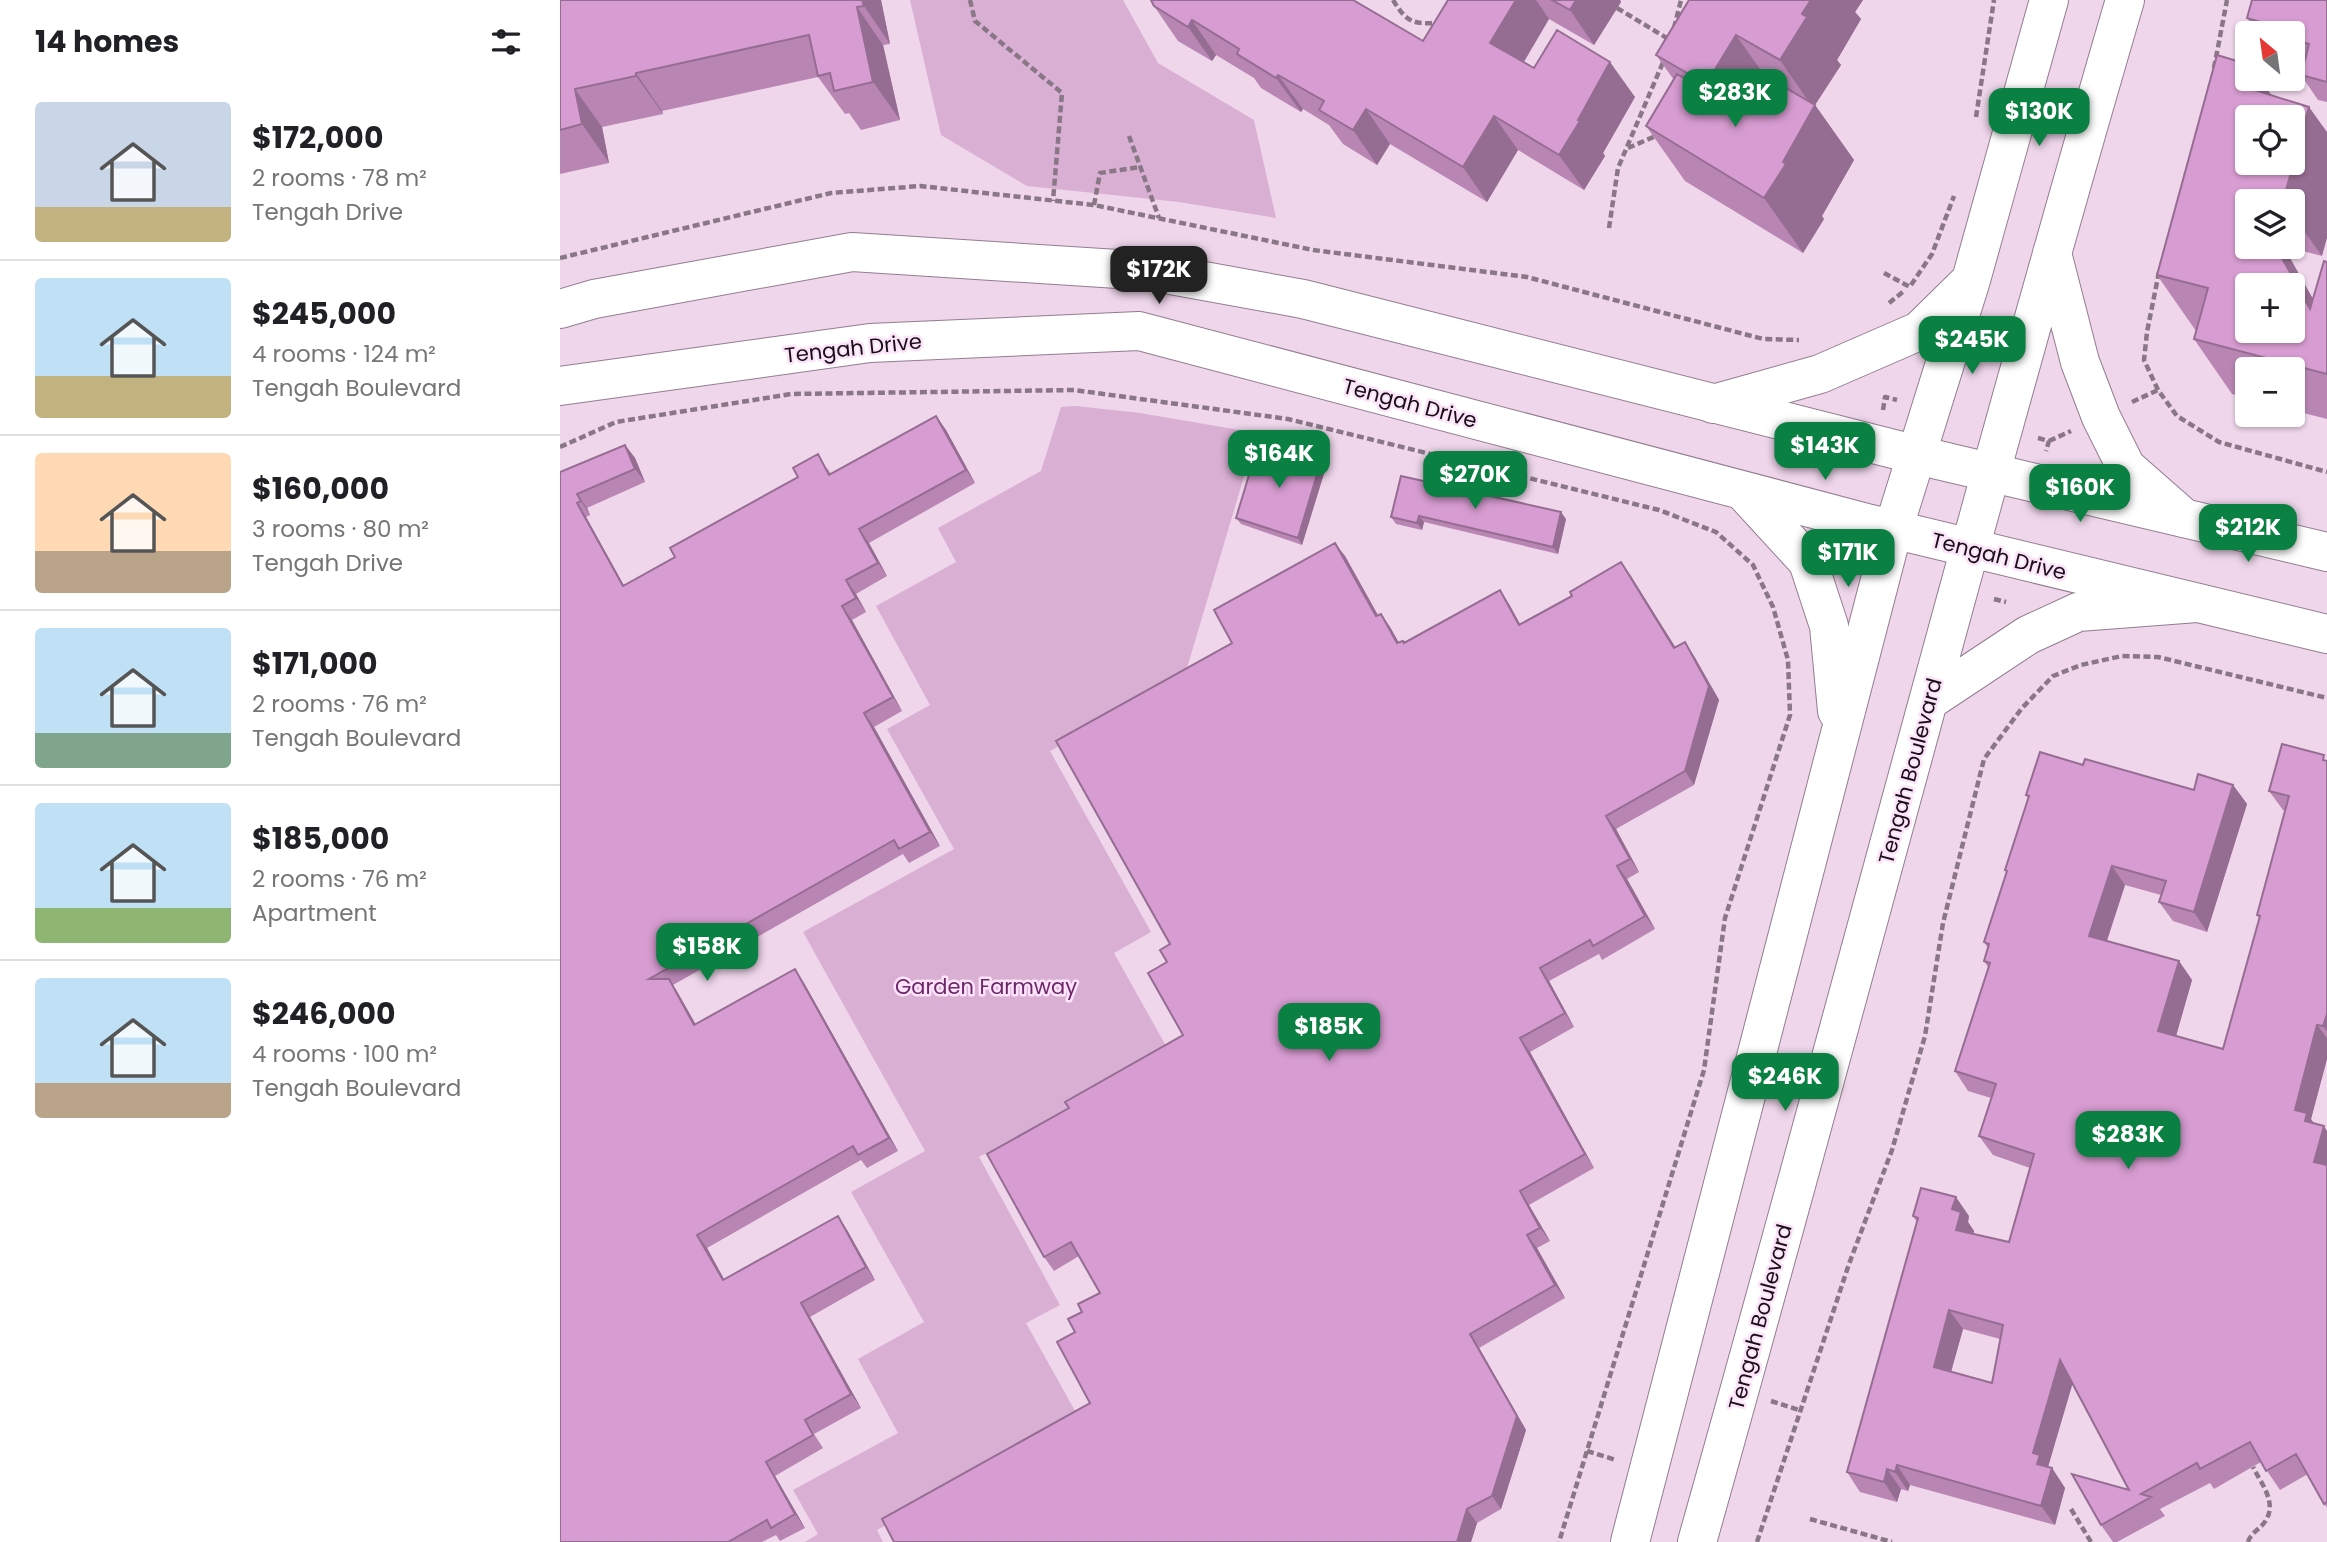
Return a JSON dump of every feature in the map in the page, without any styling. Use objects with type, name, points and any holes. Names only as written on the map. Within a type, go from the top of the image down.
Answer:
[{"type":"main road","points":[[1630,1542],[1894,530],[1971,280],[2049,0]]},
{"type":"main road","name":"Tengah Boulevard","points":[[1697,1542],[1930,700],[1968,548],[2125,0]]},
{"type":"main road","points":[[2052,251],[2080,362],[2101,417],[2126,467],[2184,518]]},
{"type":"main road","points":[[560,309],[594,299],[852,252],[1149,271],[1303,299],[1917,455],[2327,552]]},
{"type":"main road","points":[[1713,404],[1820,374],[1919,331],[1971,280]]},
{"type":"main road","name":"Tengah Drive","points":[[560,386],[870,343],[1139,331],[1894,530],[2327,634]]},
{"type":"main road","points":[[1743,491],[1808,562],[1829,626],[1840,737]]},
{"type":"main road","points":[[1930,700],[2028,635],[2078,612],[2197,603]]},
{"type":"path","points":[[970,0],[975,21],[1062,93],[1053,201]]},
{"type":"path","points":[[1393,0],[1403,16],[1420,24],[1440,23]]},
{"type":"path","points":[[1617,8],[1671,42],[1681,0]]},
{"type":"path","points":[[1976,120],[1994,0]]},
{"type":"path","points":[[2213,71],[2227,0]]},
{"type":"path","points":[[1679,11],[1690,7]]},
{"type":"path","points":[[1609,228],[1619,168],[1666,54]]},
{"type":"path","points":[[1627,148],[1660,134]]},
{"type":"path","points":[[1129,136],[1159,218]]},
{"type":"path","points":[[1094,205],[1100,173],[1140,167]]},
{"type":"path","points":[[560,258],[831,193],[920,186],[1094,205],[1313,250],[1527,277],[1763,339],[1806,341]]},
{"type":"path","points":[[1885,306],[1910,286],[1932,254],[1954,195]]},
{"type":"path","points":[[2161,263],[2152,298],[2144,360],[2158,390],[2177,416],[2219,442],[2327,472]]},
{"type":"path","points":[[1884,273],[1910,286]]},
{"type":"path","points":[[560,447],[616,422],[791,394],[1074,390],[1287,419],[1659,510],[1716,532],[1753,565],[1773,607],[1788,660],[1790,715],[1725,918],[1704,1070],[1559,1542]]},
{"type":"path","points":[[1757,1542],[1849,1264],[1892,1150],[1925,1037],[1943,923],[1984,759],[2022,708],[2053,677],[2081,664],[2122,656],[2158,656],[2327,698]]},
{"type":"path","points":[[2248,1542],[2250,1536],[2267,1519],[2270,1502],[2253,1467]]},
{"type":"path","points":[[2071,1508],[2091,1542]]},
{"type":"path","points":[[1810,1519],[1892,1542]]},
{"type":"green space","points":[[910,0],[1123,0],[1158,63],[1254,120],[1276,218],[1179,202],[1027,186],[941,135]]},
{"type":"green space","name":"Garden Farmway","points":[[1076,406],[1140,413],[1257,433],[1184,678],[1050,751],[1151,932],[1114,953],[1170,1053],[979,1157],[1060,1305],[1026,1323],[1079,1418],[877,1530],[883,1542],[805,1542],[818,1534],[793,1490],[898,1433],[858,1359],[924,1322],[851,1192],[925,1151],[803,932],[954,849],[887,729],[930,705],[876,606],[956,562],[938,528],[1041,471],[1061,407]]},
{"type":"building","points":[[560,0],[862,0],[864,6],[857,7],[873,82],[834,91],[830,73],[818,76],[809,35],[575,89],[582,124],[560,130]]},
{"type":"building","points":[[1151,0],[1353,0],[1423,41],[1448,0],[1516,0],[1490,43],[1534,68],[1557,30],[1610,62],[1559,155],[1494,116],[1463,167],[1366,109],[1353,130],[1319,110],[1324,101],[1278,75],[1276,78],[1237,54],[1239,49],[1192,20],[1188,27],[1154,6]]},
{"type":"building","points":[[1552,0],[1576,0],[1570,10]]},
{"type":"building","points":[[1689,0],[1811,0],[1802,14],[1807,17],[1780,60],[1736,35],[1706,84],[1656,55]]},
{"type":"building","points":[[2252,0],[2327,0],[2327,82],[2305,76],[2309,44],[2305,43],[2305,21],[2257,21],[2247,18]]},
{"type":"building","points":[[2217,55],[2235,60],[2235,91],[2258,91],[2303,105],[2235,105],[2235,175],[2290,175],[2286,189],[2235,189],[2235,259],[2283,259],[2290,273],[2235,273],[2235,343],[2305,343],[2305,300],[2310,309],[2324,261],[2327,262],[2327,374],[2305,368],[2305,357],[2262,357],[2194,339],[2208,288],[2157,275]]},
{"type":"building","points":[[1677,74],[1739,112],[1762,74],[1815,105],[1783,162],[1786,164],[1764,198],[1646,126]]},
{"type":"building","points":[[2305,106],[2309,107],[2305,121]]},
{"type":"building","points":[[936,416],[966,470],[859,529],[878,563],[846,580],[856,598],[842,606],[893,697],[864,713],[930,832],[899,849],[894,840],[649,979],[669,979],[694,1025],[795,969],[889,1138],[858,1155],[853,1146],[697,1235],[723,1280],[838,1216],[866,1267],[801,1303],[851,1394],[805,1420],[813,1435],[766,1462],[795,1514],[771,1528],[767,1520],[728,1542],[560,1542],[560,472],[625,445],[635,469],[577,494],[581,501],[577,503],[623,586],[675,557],[670,548],[798,477],[793,468],[818,454],[829,475]]},
{"type":"building","points":[[1259,442],[1321,461],[1298,538],[1236,518]]},
{"type":"building","points":[[1401,476],[1561,512],[1553,547],[1419,516],[1417,523],[1391,517]]},
{"type":"building","points":[[1335,543],[1376,616],[1381,614],[1397,643],[1404,643],[1500,590],[1519,625],[1572,596],[1570,592],[1621,562],[1674,648],[1685,642],[1709,686],[1685,771],[1606,816],[1630,859],[1617,866],[1645,916],[1593,946],[1590,940],[1540,968],[1565,1013],[1520,1038],[1585,1154],[1520,1191],[1540,1228],[1527,1235],[1555,1285],[1470,1334],[1517,1416],[1492,1496],[1467,1509],[1457,1542],[894,1542],[882,1519],[1090,1403],[1057,1342],[1075,1332],[1068,1319],[1082,1312],[1078,1304],[1100,1293],[1071,1242],[1044,1257],[987,1154],[1069,1108],[1065,1102],[1183,1035],[1148,973],[1167,962],[1160,950],[1170,944],[1056,741],[1232,643],[1214,610]]},
{"type":"building","points":[[2282,744],[2324,755],[2323,760],[2327,761],[2327,1014],[2323,1026],[2317,1025],[2295,1110],[2307,1113],[2305,1121],[2324,1126],[2314,1162],[2327,1165],[2327,1502],[2324,1504],[2296,1454],[2266,1471],[2250,1442],[2200,1469],[2197,1463],[2141,1494],[2151,1497],[2101,1525],[2072,1474],[2129,1490],[2060,1360],[2033,1453],[2040,1455],[2037,1464],[2052,1468],[2041,1506],[1897,1465],[1895,1472],[1887,1469],[1884,1482],[1847,1472],[1918,1218],[1913,1216],[1921,1188],[1956,1197],[1952,1209],[1961,1212],[1956,1230],[2009,1242],[2034,1154],[1979,1136],[1996,1084],[1955,1071],[1990,963],[1984,961],[1989,944],[1984,942],[2040,752],[2083,765],[2085,759],[2194,790],[2198,774],[2233,785],[2194,912],[2159,902],[2166,881],[2112,866],[2089,936],[2179,961],[2158,1031],[2223,1049],[2260,916],[2257,915],[2289,796],[2269,791]],"holes":[[[1949,1310],[2003,1325],[1992,1383],[1934,1367]]]}]
